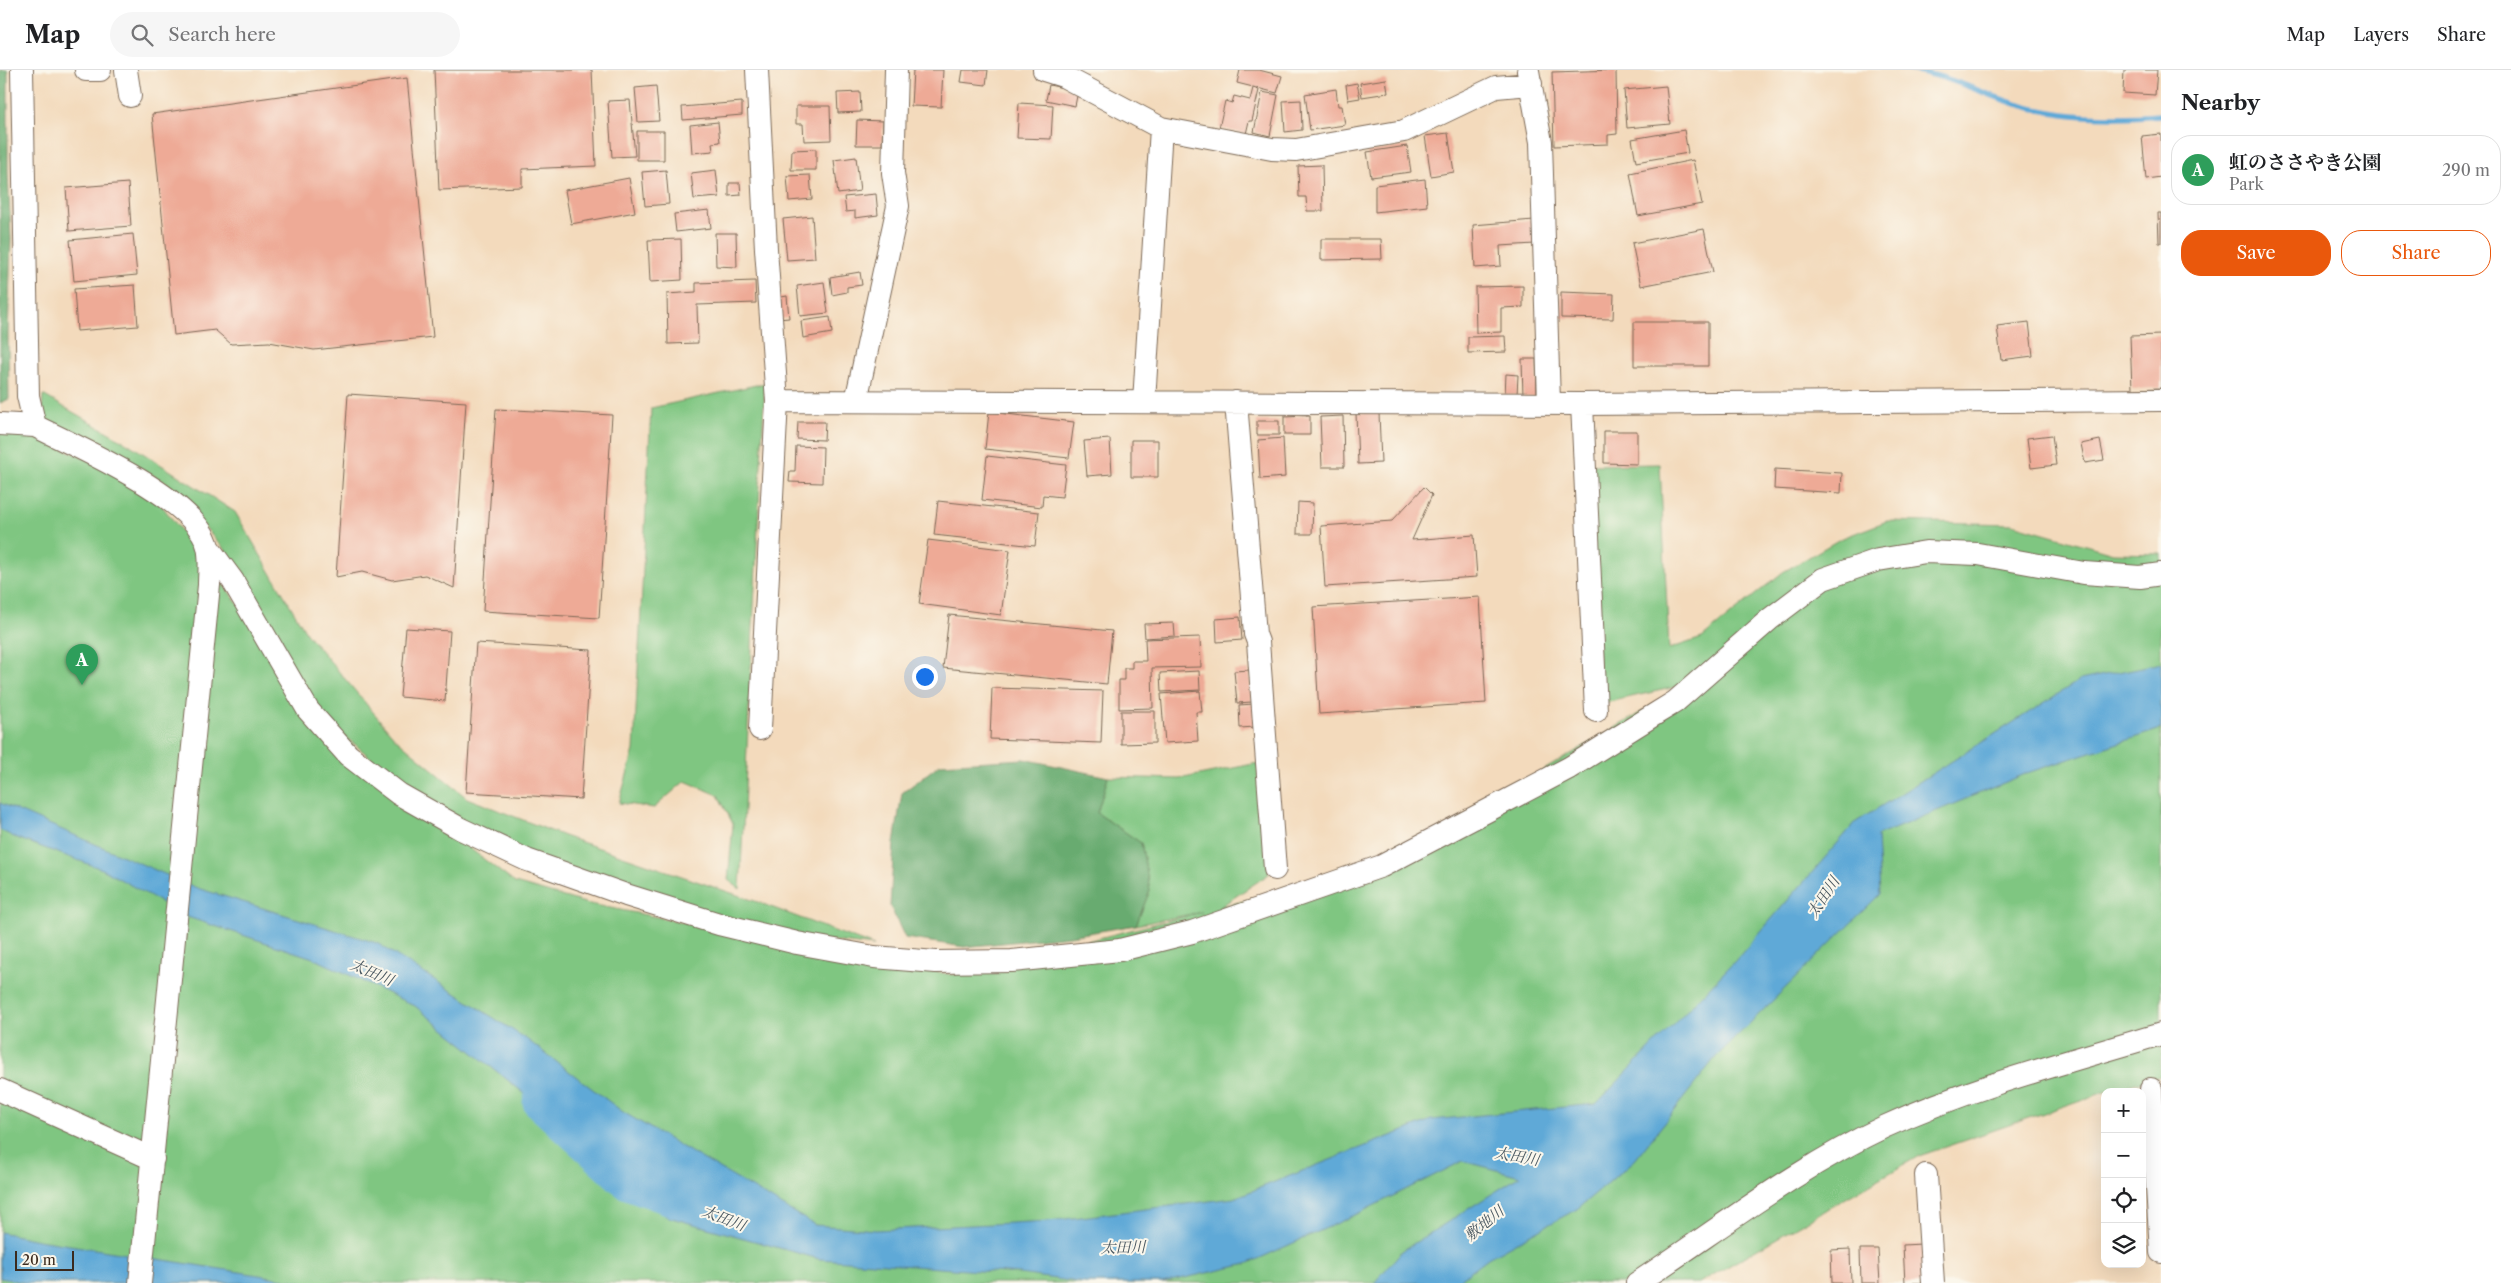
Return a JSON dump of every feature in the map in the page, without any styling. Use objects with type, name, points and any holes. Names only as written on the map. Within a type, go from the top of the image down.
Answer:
[{"type":"street","points":[[22,70],[28,396],[35,426]]},
{"type":"street","points":[[86,70],[100,70]]},
{"type":"street","points":[[126,70],[130,96]]},
{"type":"street","points":[[757,70],[777,401],[760,729]]},
{"type":"street","points":[[856,401],[898,206],[893,172],[896,70]]},
{"type":"street","points":[[1052,71],[1161,128],[1272,149],[1296,150],[1404,131],[1496,87],[1529,77],[1542,142],[1549,403]]},
{"type":"street","points":[[1144,402],[1161,128]]},
{"type":"street","points":[[777,401],[1582,404],[2161,400]]},
{"type":"street","points":[[1236,402],[1255,634],[1258,642],[1275,869]]},
{"type":"street","points":[[1582,404],[1596,711]]},
{"type":"street","points":[[0,424],[35,426],[141,479],[173,503],[201,530],[208,546],[233,581],[308,710],[348,755],[399,794],[461,829],[528,860],[626,895],[719,924],[797,943],[874,957],[936,962],[1012,962],[1120,950],[1192,932],[1382,866],[1569,768],[1680,698],[1770,619],[1822,579],[1878,560],[1926,552],[1978,554],[2084,573],[2140,576],[2161,574]]},
{"type":"street","points":[[140,1283],[209,585],[208,546]]},
{"type":"street","points":[[1638,1283],[1807,1169],[1884,1128],[1973,1091],[2161,1034]]},
{"type":"street","points":[[2151,1089],[2161,1252]]},
{"type":"street","points":[[0,1090],[153,1159]]},
{"type":"street","points":[[1926,1175],[1933,1283]]},
{"type":"green space","points":[[0,70],[8,70],[8,173],[11,239],[8,335],[9,399],[0,403]]},
{"type":"green space","points":[[765,383],[740,889],[728,880],[733,824],[718,795],[685,781],[654,808],[619,803],[634,750],[651,408]]},
{"type":"green space","points":[[43,395],[127,443],[235,512],[307,634],[395,738],[467,798],[564,836],[755,901],[874,946],[744,930],[482,838],[379,765],[344,735],[378,778],[515,883],[585,903],[953,975],[1202,912],[1136,925],[1150,890],[1141,843],[1097,813],[1108,777],[1179,779],[1258,763],[1269,874],[1220,907],[1382,866],[1689,684],[1600,704],[1590,465],[1660,464],[1669,649],[1702,638],[1783,572],[1840,539],[1887,521],[2013,524],[2113,553],[2161,554],[2161,1076],[2119,1088],[2101,1088],[2101,1093],[1919,1156],[1699,1283],[0,1283],[0,425],[141,479],[286,665],[242,569],[165,482],[98,444],[41,429]]},
{"type":"green space","points":[[1024,759],[1108,777],[1097,813],[1141,843],[1150,890],[1136,925],[1070,936],[964,947],[905,938],[890,906],[894,843],[902,793],[940,764]]},
{"type":"water","name":"敷地川","points":[[2161,663],[2161,729],[2030,772],[1877,836],[1880,894],[1716,1057],[1635,1160],[1577,1209],[1488,1258],[1455,1283],[1374,1283],[1402,1251],[1520,1176],[1463,1161],[1351,1217],[1247,1264],[1162,1283],[1085,1283],[1019,1274],[819,1259],[668,1217],[575,1134],[415,1006],[313,958],[187,917],[102,869],[14,837],[0,830],[0,803],[197,888],[377,943],[525,1038],[623,1112],[815,1225],[876,1230],[1049,1221],[1234,1198],[1431,1120],[1596,1104],[1735,961],[1856,822],[2080,680]]},
{"type":"water","points":[[0,1232],[38,1240],[309,1283],[27,1283],[0,1278]]},
{"type":"building","points":[[434,70],[592,70],[596,166],[522,169],[522,187],[439,190]]},
{"type":"building","points":[[913,70],[943,70],[941,107],[911,106]]},
{"type":"building","points":[[963,70],[988,70],[986,85],[961,82]]},
{"type":"building","points":[[1240,70],[1259,70],[1282,76],[1277,93],[1237,83]]},
{"type":"building","points":[[1616,70],[1617,134],[1608,135],[1608,144],[1554,146],[1552,72]]},
{"type":"building","points":[[2124,70],[2157,70],[2155,95],[2123,93]]},
{"type":"building","points":[[407,78],[433,337],[314,350],[269,342],[231,344],[215,330],[174,335],[152,114]]},
{"type":"building","points":[[1386,79],[1388,93],[1362,97],[1360,83]]},
{"type":"building","points":[[1357,83],[1360,98],[1348,100],[1346,85]]},
{"type":"building","points":[[1049,85],[1078,91],[1075,106],[1046,100]]},
{"type":"building","points":[[656,86],[659,121],[638,122],[635,88]]},
{"type":"building","points":[[1666,86],[1670,124],[1627,128],[1624,90]]},
{"type":"building","points":[[1253,88],[1259,90],[1252,121],[1249,121],[1246,134],[1219,128],[1225,101],[1232,103],[1234,96],[1250,100]]},
{"type":"building","points":[[1336,89],[1338,106],[1342,106],[1345,125],[1310,130],[1305,94]]},
{"type":"building","points":[[860,92],[861,112],[838,113],[837,93]]},
{"type":"building","points":[[1262,92],[1278,95],[1270,136],[1254,132]]},
{"type":"building","points":[[630,100],[635,156],[612,157],[608,101]]},
{"type":"building","points":[[1301,100],[1302,130],[1285,132],[1283,101]]},
{"type":"building","points":[[742,102],[742,115],[683,120],[682,107]]},
{"type":"building","points":[[1019,103],[1053,105],[1051,139],[1017,138]]},
{"type":"building","points":[[796,106],[830,106],[831,140],[804,141],[803,124],[796,124]]},
{"type":"building","points":[[857,120],[883,121],[882,145],[856,145]]},
{"type":"building","points":[[718,122],[720,142],[712,143],[713,151],[692,153],[690,125]]},
{"type":"building","points":[[1684,130],[1688,153],[1636,162],[1632,139]]},
{"type":"building","points":[[637,131],[664,131],[664,160],[637,160]]},
{"type":"building","points":[[1448,133],[1454,172],[1431,176],[1425,136]]},
{"type":"building","points":[[2161,134],[2161,177],[2146,179],[2142,136]]},
{"type":"building","points":[[1407,146],[1411,172],[1371,177],[1367,152]]},
{"type":"building","points":[[816,149],[816,170],[791,170],[792,150]]},
{"type":"building","points":[[856,157],[860,191],[838,194],[834,160]]},
{"type":"building","points":[[1693,160],[1702,204],[1638,216],[1630,173]]},
{"type":"building","points":[[1322,165],[1323,211],[1307,211],[1306,197],[1299,197],[1298,166]]},
{"type":"building","points":[[666,170],[669,204],[645,206],[642,172]]},
{"type":"building","points":[[716,170],[719,197],[694,199],[691,173]]},
{"type":"building","points":[[810,175],[812,199],[789,201],[787,176]]},
{"type":"building","points":[[629,178],[635,212],[571,224],[565,190]]},
{"type":"building","points":[[1425,179],[1427,206],[1375,212],[1375,185]]},
{"type":"building","points":[[128,183],[131,226],[69,231],[66,188]]},
{"type":"building","points":[[729,183],[740,183],[741,195],[729,196]]},
{"type":"building","points":[[876,194],[878,215],[855,218],[855,211],[846,212],[844,197]]},
{"type":"building","points":[[709,210],[711,228],[676,232],[674,214]]},
{"type":"building","points":[[2158,213],[2161,213],[2161,243],[2159,243]]},
{"type":"building","points":[[812,216],[815,258],[787,260],[783,219]]},
{"type":"building","points":[[1534,220],[1535,244],[1500,246],[1501,266],[1475,268],[1473,225]]},
{"type":"building","points":[[1704,229],[1713,272],[1641,286],[1632,243]]},
{"type":"building","points":[[715,233],[736,233],[737,267],[716,266]]},
{"type":"building","points":[[133,234],[137,275],[74,281],[70,240]]},
{"type":"building","points":[[681,239],[682,280],[650,282],[648,240]]},
{"type":"building","points":[[1321,239],[1381,239],[1382,259],[1321,260]]},
{"type":"building","points":[[860,272],[862,285],[847,287],[847,292],[832,295],[830,277]]},
{"type":"building","points":[[755,281],[756,303],[697,305],[698,343],[668,344],[667,294],[696,292],[696,283]]},
{"type":"building","points":[[824,282],[828,313],[800,316],[797,286]]},
{"type":"building","points":[[135,285],[138,326],[77,331],[74,289]]},
{"type":"building","points":[[1523,286],[1523,307],[1501,308],[1501,332],[1476,333],[1475,287]]},
{"type":"building","points":[[1561,292],[1614,294],[1613,319],[1561,318]]},
{"type":"building","points":[[787,296],[789,318],[778,319],[776,298]]},
{"type":"building","points":[[830,317],[832,333],[803,338],[801,321]]},
{"type":"building","points":[[1634,322],[1708,322],[1708,366],[1634,366]]},
{"type":"building","points":[[2029,322],[2033,356],[2001,360],[1997,326]]},
{"type":"building","points":[[2161,335],[2161,388],[2132,389],[2130,336]]},
{"type":"building","points":[[1505,336],[1506,352],[1468,353],[1468,337]]},
{"type":"building","points":[[1522,359],[1536,359],[1537,397],[1523,397]]},
{"type":"building","points":[[1506,374],[1518,375],[1517,395],[1505,395]]},
{"type":"building","points":[[348,394],[466,402],[454,588],[425,575],[392,580],[362,572],[336,577]]},
{"type":"building","points":[[496,409],[612,415],[599,618],[483,611]]},
{"type":"building","points":[[989,412],[1074,422],[1069,458],[985,449]]},
{"type":"building","points":[[1356,413],[1379,413],[1381,463],[1358,464]]},
{"type":"building","points":[[1310,416],[1310,435],[1284,435],[1284,417]]},
{"type":"building","points":[[1343,416],[1344,467],[1322,467],[1320,417]]},
{"type":"building","points":[[1257,421],[1279,421],[1279,435],[1257,435]]},
{"type":"building","points":[[798,422],[825,422],[824,440],[797,439]]},
{"type":"building","points":[[1604,431],[1637,431],[1637,464],[1604,463]]},
{"type":"building","points":[[2052,435],[2056,465],[2031,468],[2027,438]]},
{"type":"building","points":[[1283,438],[1285,477],[1260,479],[1258,440]]},
{"type":"building","points":[[1110,439],[1112,474],[1087,476],[1084,441]]},
{"type":"building","points":[[1131,440],[1158,440],[1158,477],[1131,477]]},
{"type":"building","points":[[2100,440],[2104,460],[2085,463],[2081,444]]},
{"type":"building","points":[[796,446],[823,447],[822,483],[789,482],[790,471],[795,471]]},
{"type":"building","points":[[987,456],[1066,465],[1062,497],[1043,495],[1042,507],[982,500]]},
{"type":"building","points":[[1775,469],[1842,473],[1841,493],[1774,489]]},
{"type":"building","points":[[1424,487],[1432,495],[1412,540],[1474,535],[1477,577],[1325,587],[1321,526],[1392,521]]},
{"type":"building","points":[[938,501],[1039,512],[1035,546],[934,535]]},
{"type":"building","points":[[1298,502],[1313,503],[1312,534],[1297,534]]},
{"type":"building","points":[[928,540],[1010,550],[1001,615],[919,604]]},
{"type":"building","points":[[1480,597],[1486,703],[1319,714],[1313,607]]},
{"type":"building","points":[[949,615],[1112,631],[1107,684],[943,668]]},
{"type":"building","points":[[1240,617],[1242,640],[1217,642],[1216,619]]},
{"type":"building","points":[[1174,623],[1175,636],[1145,638],[1144,624]]},
{"type":"building","points":[[406,628],[450,631],[445,701],[400,697]]},
{"type":"building","points":[[1200,637],[1201,667],[1152,668],[1153,708],[1119,709],[1119,680],[1124,680],[1124,668],[1132,668],[1132,661],[1146,661],[1145,639]]},
{"type":"building","points":[[476,643],[591,650],[581,799],[466,792]]},
{"type":"building","points":[[1249,670],[1252,702],[1237,703],[1234,671]]},
{"type":"building","points":[[1199,671],[1200,690],[1161,692],[1160,673]]},
{"type":"building","points":[[992,688],[1103,691],[1101,743],[990,739]]},
{"type":"building","points":[[1200,691],[1202,712],[1196,712],[1198,741],[1165,743],[1161,694]]},
{"type":"building","points":[[1254,704],[1255,727],[1240,728],[1239,705]]},
{"type":"building","points":[[1121,711],[1155,711],[1155,743],[1121,744]]},
{"type":"building","points":[[1922,1244],[1923,1283],[1905,1283],[1903,1245]]},
{"type":"building","points":[[1850,1249],[1851,1283],[1832,1283],[1831,1250]]},
{"type":"building","points":[[1860,1249],[1878,1249],[1880,1283],[1861,1283]]},
{"type":"waterway","points":[[1910,70],[1950,80],[2034,109],[2070,115],[2106,117],[2161,115]]},
{"type":"waterway","name":"太田川","points":[[540,1102],[628,1182],[674,1199]]},
{"type":"place","name":"虹のささやき公園","points":[[82,685]]}]
